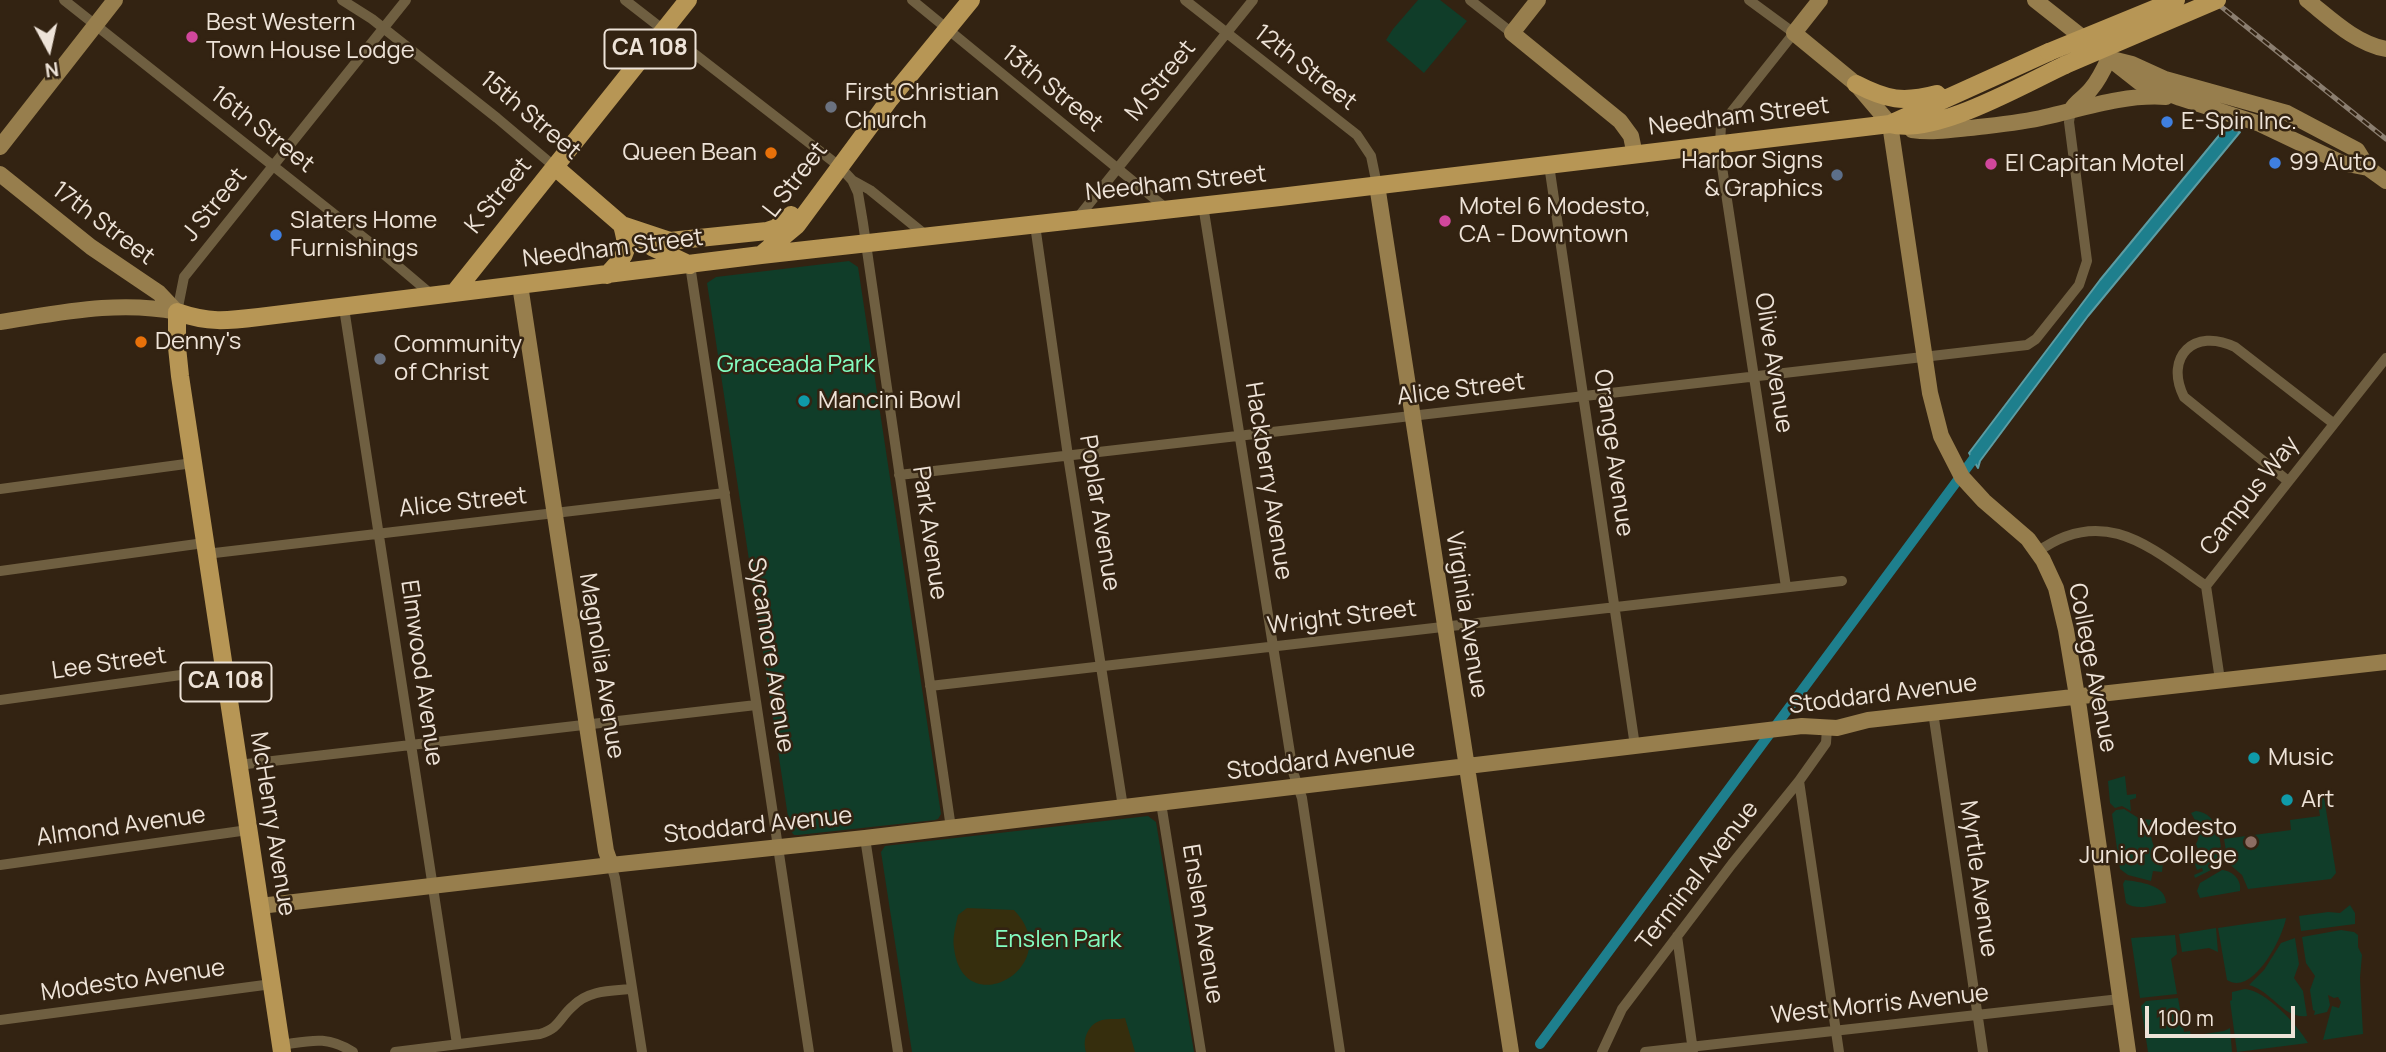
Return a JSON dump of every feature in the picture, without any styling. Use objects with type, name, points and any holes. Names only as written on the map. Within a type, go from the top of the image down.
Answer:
[{"type":"main road","name":"K Street","points":[[453,293],[688,0]]},
{"type":"main road","name":"L Street","points":[[761,255],[797,225],[890,99],[971,0]]},
{"type":"main road","points":[[1894,125],[2049,52],[2176,0]]},
{"type":"main road","points":[[1894,125],[1917,125],[1951,117],[2217,0]]},
{"type":"main road","points":[[1856,84],[1879,96],[1905,100],[1941,93],[2004,73]]},
{"type":"main road","name":"Needham Street","points":[[177,312],[211,321],[344,308],[761,255],[1894,125]]},
{"type":"main road","name":"15th Street","points":[[555,167],[622,225],[652,247],[690,265]]},
{"type":"main road","points":[[622,225],[670,241],[755,233],[776,228],[797,210],[812,204]]},
{"type":"main road","points":[[607,275],[626,251],[622,225]]},
{"type":"main road","name":"McHenry Avenue","points":[[177,312],[177,347],[205,548],[281,1048]]},
{"type":"street","name":"16th Street","points":[[64,0],[373,245],[432,295]]},
{"type":"street","points":[[0,147],[115,0]]},
{"type":"street","name":"15th Street","points":[[342,0],[497,118],[555,167]]},
{"type":"street","name":"J Street","points":[[177,312],[184,277],[406,0]]},
{"type":"street","points":[[625,0],[928,237]]},
{"type":"street","name":"13th Street","points":[[912,0],[1167,209]]},
{"type":"street","name":"12th Street","points":[[1185,0],[1357,135],[1371,156],[1377,185]]},
{"type":"street","name":"M Street","points":[[1076,220],[1253,0]]},
{"type":"street","points":[[1471,0],[1620,121],[1631,136],[1635,155]]},
{"type":"street","points":[[1512,33],[1538,0]]},
{"type":"street","points":[[1749,0],[1856,84],[1894,125]]},
{"type":"street","points":[[1720,145],[1721,125],[1820,0]]},
{"type":"street","points":[[2035,0],[2139,82],[2260,124],[2342,163],[2368,168]]},
{"type":"street","points":[[2307,0],[2354,37],[2386,50]]},
{"type":"street","points":[[2071,110],[2096,84],[2109,58]]},
{"type":"street","points":[[2109,58],[2132,64],[2165,79],[2287,113],[2357,150],[2368,168],[2386,181]]},
{"type":"street","name":"Needham Street","points":[[1894,125],[1916,131],[1946,130],[2042,118],[2143,97],[2180,98]]},
{"type":"street","name":"Alice Street","points":[[899,475],[2027,345],[2036,339],[2078,285],[2087,261],[2069,122],[2071,110]]},
{"type":"street","name":"College Avenue","points":[[1894,125],[1924,358],[1937,426],[1944,446],[1968,484],[2016,527],[2037,552],[2053,580],[2063,610],[2128,1052]]},
{"type":"street","name":"Olive Avenue","points":[[1720,145],[1786,587]]},
{"type":"street","name":"Orange Avenue","points":[[1549,165],[1635,746]]},
{"type":"street","name":"17th Street","points":[[0,174],[91,247],[159,293],[177,312]]},
{"type":"street","name":"Park Avenue","points":[[852,180],[858,193],[951,828]]},
{"type":"street","name":"Virginia Avenue","points":[[1377,185],[1511,1052]]},
{"type":"street","name":"Hackberry Avenue","points":[[1203,205],[1293,772],[1302,798],[1340,1052]]},
{"type":"street","name":"Poplar Avenue","points":[[1035,225],[1123,807]]},
{"type":"street","name":"Sycamore Avenue","points":[[690,265],[809,1052]]},
{"type":"street","name":"Magnolia Avenue","points":[[520,285],[606,850],[615,878],[642,1052]]},
{"type":"street","points":[[0,321],[112,306],[149,306],[177,312]]},
{"type":"street","name":"Elmwood Avenue","points":[[344,308],[457,1044]]},
{"type":"street","points":[[2288,481],[2185,397],[2180,388],[2178,368],[2181,357],[2188,348],[2205,339],[2226,342],[2333,423]]},
{"type":"street","name":"Campus Way","points":[[2220,680],[2206,586],[2333,423],[2382,371],[2386,358]]},
{"type":"street","points":[[0,489],[193,463]]},
{"type":"street","name":"Alice Street","points":[[0,571],[205,548],[555,515],[725,493]]},
{"type":"street","points":[[2037,552],[2070,534],[2112,531],[2142,542],[2206,586]]},
{"type":"street","name":"Wright Street","points":[[930,686],[1842,581]]},
{"type":"street","name":"Stoddard Avenue","points":[[260,906],[951,828],[1810,725],[1842,727],[1864,720],[2386,662]]},
{"type":"street","name":"Lee Street","points":[[0,700],[224,669]]},
{"type":"street","points":[[2092,794],[2096,751],[2090,707],[2094,694]]},
{"type":"street","points":[[238,765],[756,705]]},
{"type":"street","name":"Myrtle Avenue","points":[[1933,712],[1983,1052]]},
{"type":"street","name":"Terminal Avenue","points":[[1602,1052],[1622,1009],[1799,781],[1826,743],[1827,728]]},
{"type":"street","points":[[1799,781],[1839,1052]]},
{"type":"street","name":"Enslen Avenue","points":[[1161,803],[1200,1052]]},
{"type":"street","name":"Almond Avenue","points":[[0,865],[248,830]]},
{"type":"street","points":[[865,838],[898,1052]]},
{"type":"street","points":[[1677,936],[1693,1049]]},
{"type":"street","name":"Modesto Avenue","points":[[0,1020],[272,984]]},
{"type":"street","points":[[395,1052],[540,1034],[556,1027],[571,1007],[590,994],[631,989]]},
{"type":"street","name":"West Morris Avenue","points":[[1645,1052],[1693,1049],[2120,999]]},
{"type":"street","points":[[281,1048],[327,1041],[338,1043],[353,1052]]},
{"type":"green space","points":[[1418,0],[1440,0],[1467,21],[1424,73],[1386,40]]},
{"type":"green space","name":"Graceada Park","points":[[849,261],[858,267],[941,814],[935,820],[794,835],[790,830],[707,283],[716,277]]},
{"type":"green space","points":[[2125,776],[2127,795],[2136,794],[2136,798],[2130,800],[2131,811],[2122,806],[2115,808],[2110,803],[2108,781]]},
{"type":"green space","points":[[2317,797],[2324,797],[2336,873],[2331,879],[2248,889],[2242,875],[2228,863],[2224,839],[2291,830],[2290,820],[2320,816]]},
{"type":"green space","points":[[2124,809],[2140,819],[2153,820],[2151,838],[2156,862],[2163,863],[2162,872],[2153,871],[2151,881],[2128,875],[2120,869],[2112,814],[2116,810]]},
{"type":"green space","points":[[2196,811],[2210,817],[2214,823],[2222,860],[2217,867],[2195,878],[2194,875],[2203,871],[2202,868],[2197,870],[2193,859],[2201,856],[2196,844],[2198,828],[2191,813]]},
{"type":"green space","name":"Enslen Park","points":[[1148,816],[1156,822],[1194,1052],[912,1052],[881,852],[885,846]]},
{"type":"green space","points":[[2222,870],[2236,877],[2240,883],[2240,891],[2200,898],[2197,891],[2200,883]]},
{"type":"green space","points":[[2125,880],[2157,888],[2165,897],[2166,903],[2140,907],[2126,903],[2123,884]]},
{"type":"green space","points":[[2350,905],[2355,913],[2355,924],[2301,931],[2299,916],[2340,913]]},
{"type":"green space","points":[[2286,918],[2273,950],[2256,973],[2237,983],[2227,980],[2218,928]]},
{"type":"green space","points":[[2216,928],[2218,952],[2209,948],[2182,952],[2179,934]]},
{"type":"green space","points":[[2341,930],[2358,935],[2358,947],[2362,955],[2360,978],[2363,1034],[2323,1040],[2332,1006],[2339,1008],[2341,1002],[2338,997],[2328,995],[2330,1005],[2327,1012],[2314,1015],[2310,990],[2315,976],[2306,963],[2302,937]]},
{"type":"green space","points":[[2175,935],[2177,954],[2171,959],[2177,994],[2140,998],[2131,938]]},
{"type":"green space","points":[[2295,938],[2299,964],[2294,978],[2303,991],[2307,1016],[2291,1013],[2249,985],[2264,970],[2281,943]]},
{"type":"green space","points":[[2245,989],[2271,1002],[2308,1043],[2237,1052],[2230,1001],[2232,992]]},
{"type":"green space","points":[[2178,998],[2184,1032],[2190,1031],[2191,1036],[2230,1028],[2232,1052],[2148,1052],[2141,1006],[2146,1001]]},
{"type":"sand","points":[[967,908],[1014,910],[1027,931],[1029,950],[1021,967],[1008,979],[991,985],[975,982],[961,971],[954,948],[954,936],[958,915]]},
{"type":"sand","points":[[1125,1018],[1135,1052],[1086,1052],[1086,1037],[1093,1025],[1102,1020]]},
{"type":"water","points":[[2226,127],[2240,132],[2088,316],[1980,461],[1978,468],[1969,453],[2100,280]]},
{"type":"waterway","points":[[1540,1044],[1980,450]]},
{"type":"railway","points":[[2213,0],[2386,139]]},
{"type":"place","name":"Best Western Town House Lodge","points":[[192,37]]},
{"type":"place","name":"First Christian Church","points":[[831,107]]},
{"type":"place","name":"E-Spin Inc.","points":[[2167,122]]},
{"type":"place","name":"Queen Bean","points":[[771,153]]},
{"type":"place","name":"99 Auto","points":[[2275,163]]},
{"type":"place","name":"El Capitan Motel","points":[[1991,164]]},
{"type":"place","name":"Harbor Signs & Graphics","points":[[1837,175]]},
{"type":"place","name":"Motel 6 Modesto, CA - Downtown","points":[[1445,221]]},
{"type":"place","name":"Slaters Home Furnishings","points":[[276,235]]},
{"type":"place","name":"Denny's","points":[[141,342]]},
{"type":"place","name":"Community of Christ","points":[[380,359]]},
{"type":"place","name":"Mancini Bowl","points":[[804,401]]},
{"type":"place","name":"Music","points":[[2254,758]]},
{"type":"place","name":"Art","points":[[2287,800]]},
{"type":"place","name":"Modesto Junior College","points":[[2251,842]]}]
